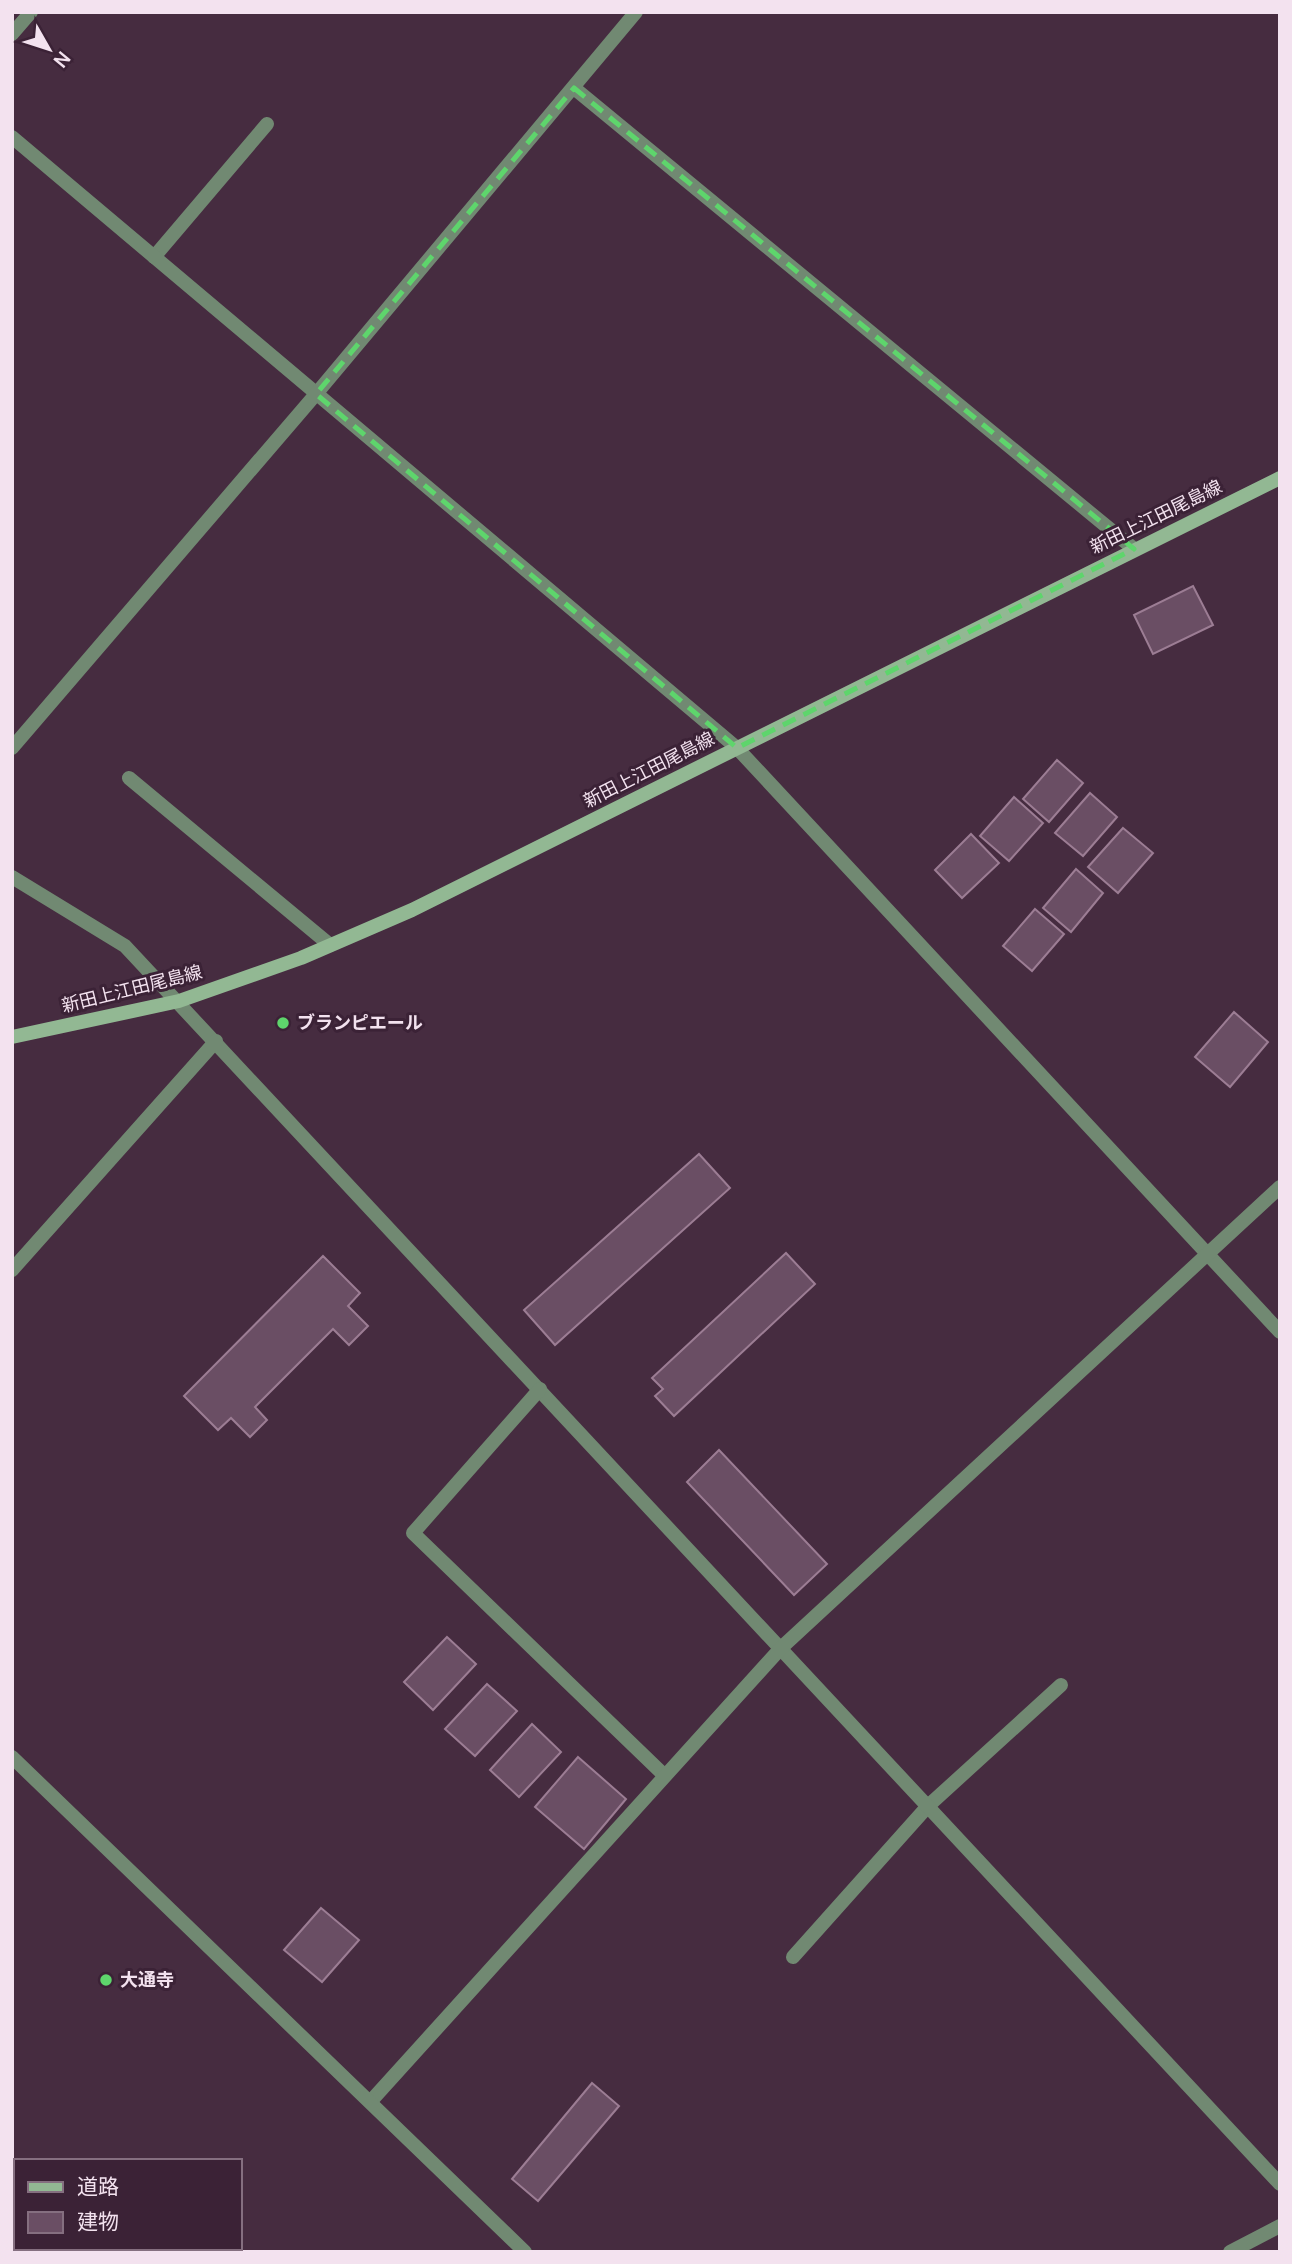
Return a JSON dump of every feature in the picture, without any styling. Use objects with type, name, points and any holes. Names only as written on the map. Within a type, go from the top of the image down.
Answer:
[{"type":"main road","name":"新田上江田尾島線","points":[[12,1037],[179,1001],[330,945],[412,910],[1280,478]]},
{"type":"street","points":[[12,34],[31,12]]},
{"type":"street","points":[[12,748],[316,394],[636,12]]},
{"type":"street","points":[[574,88],[1134,549]]},
{"type":"street","points":[[154,257],[267,124]]},
{"type":"street","points":[[12,137],[737,748],[1280,1332]]},
{"type":"street","points":[[130,778],[330,945]]},
{"type":"street","points":[[12,877],[125,946],[179,1001],[1280,2184]]},
{"type":"street","points":[[12,1270],[216,1041]]},
{"type":"street","points":[[371,2101],[781,1648],[1280,1187]]},
{"type":"street","points":[[540,1389],[413,1533],[664,1775]]},
{"type":"street","points":[[793,1957],[928,1806],[1061,1685]]},
{"type":"street","points":[[12,1757],[525,2252]]},
{"type":"street","points":[[1230,2252],[1280,2226]]},
{"type":"highlighted area","points":[[574,88],[1134,549],[737,748],[316,394]]},
{"type":"building","points":[[1193,586],[1213,625],[1153,654],[1134,615]]},
{"type":"building","points":[[1057,760],[1083,783],[1049,822],[1023,799]]},
{"type":"building","points":[[1090,793],[1117,817],[1083,856],[1055,833]]},
{"type":"building","points":[[1014,797],[1043,823],[1009,861],[980,836]]},
{"type":"building","points":[[1123,828],[1153,853],[1118,893],[1088,867]]},
{"type":"building","points":[[971,834],[999,863],[962,898],[935,870]]},
{"type":"building","points":[[1076,869],[1103,893],[1071,932],[1043,908]]},
{"type":"building","points":[[1035,909],[1064,934],[1032,971],[1003,946]]},
{"type":"building","points":[[1234,1012],[1268,1042],[1230,1087],[1195,1057]]},
{"type":"building","points":[[699,1154],[730,1188],[555,1345],[524,1310]]},
{"type":"building","points":[[786,1253],[815,1284],[674,1416],[655,1396],[663,1389],[652,1378]]},
{"type":"building","points":[[323,1256],[360,1293],[348,1306],[368,1326],[349,1345],[333,1329],[255,1407],[267,1420],[250,1437],[231,1418],[218,1430],[184,1396]]},
{"type":"building","points":[[719,1450],[827,1564],[794,1595],[687,1482]]},
{"type":"building","points":[[447,1637],[476,1664],[433,1710],[404,1682]]},
{"type":"building","points":[[487,1684],[517,1711],[475,1756],[445,1729]]},
{"type":"building","points":[[532,1724],[561,1752],[519,1797],[490,1770]]},
{"type":"building","points":[[578,1757],[626,1799],[584,1849],[535,1807]]},
{"type":"building","points":[[321,1908],[359,1940],[322,1982],[284,1950]]},
{"type":"building","points":[[592,2083],[619,2106],[538,2201],[512,2179]]},
{"type":"place","name":"ブランピエール","points":[[283,1023]]},
{"type":"place","name":"大通寺","points":[[106,1980]]}]
